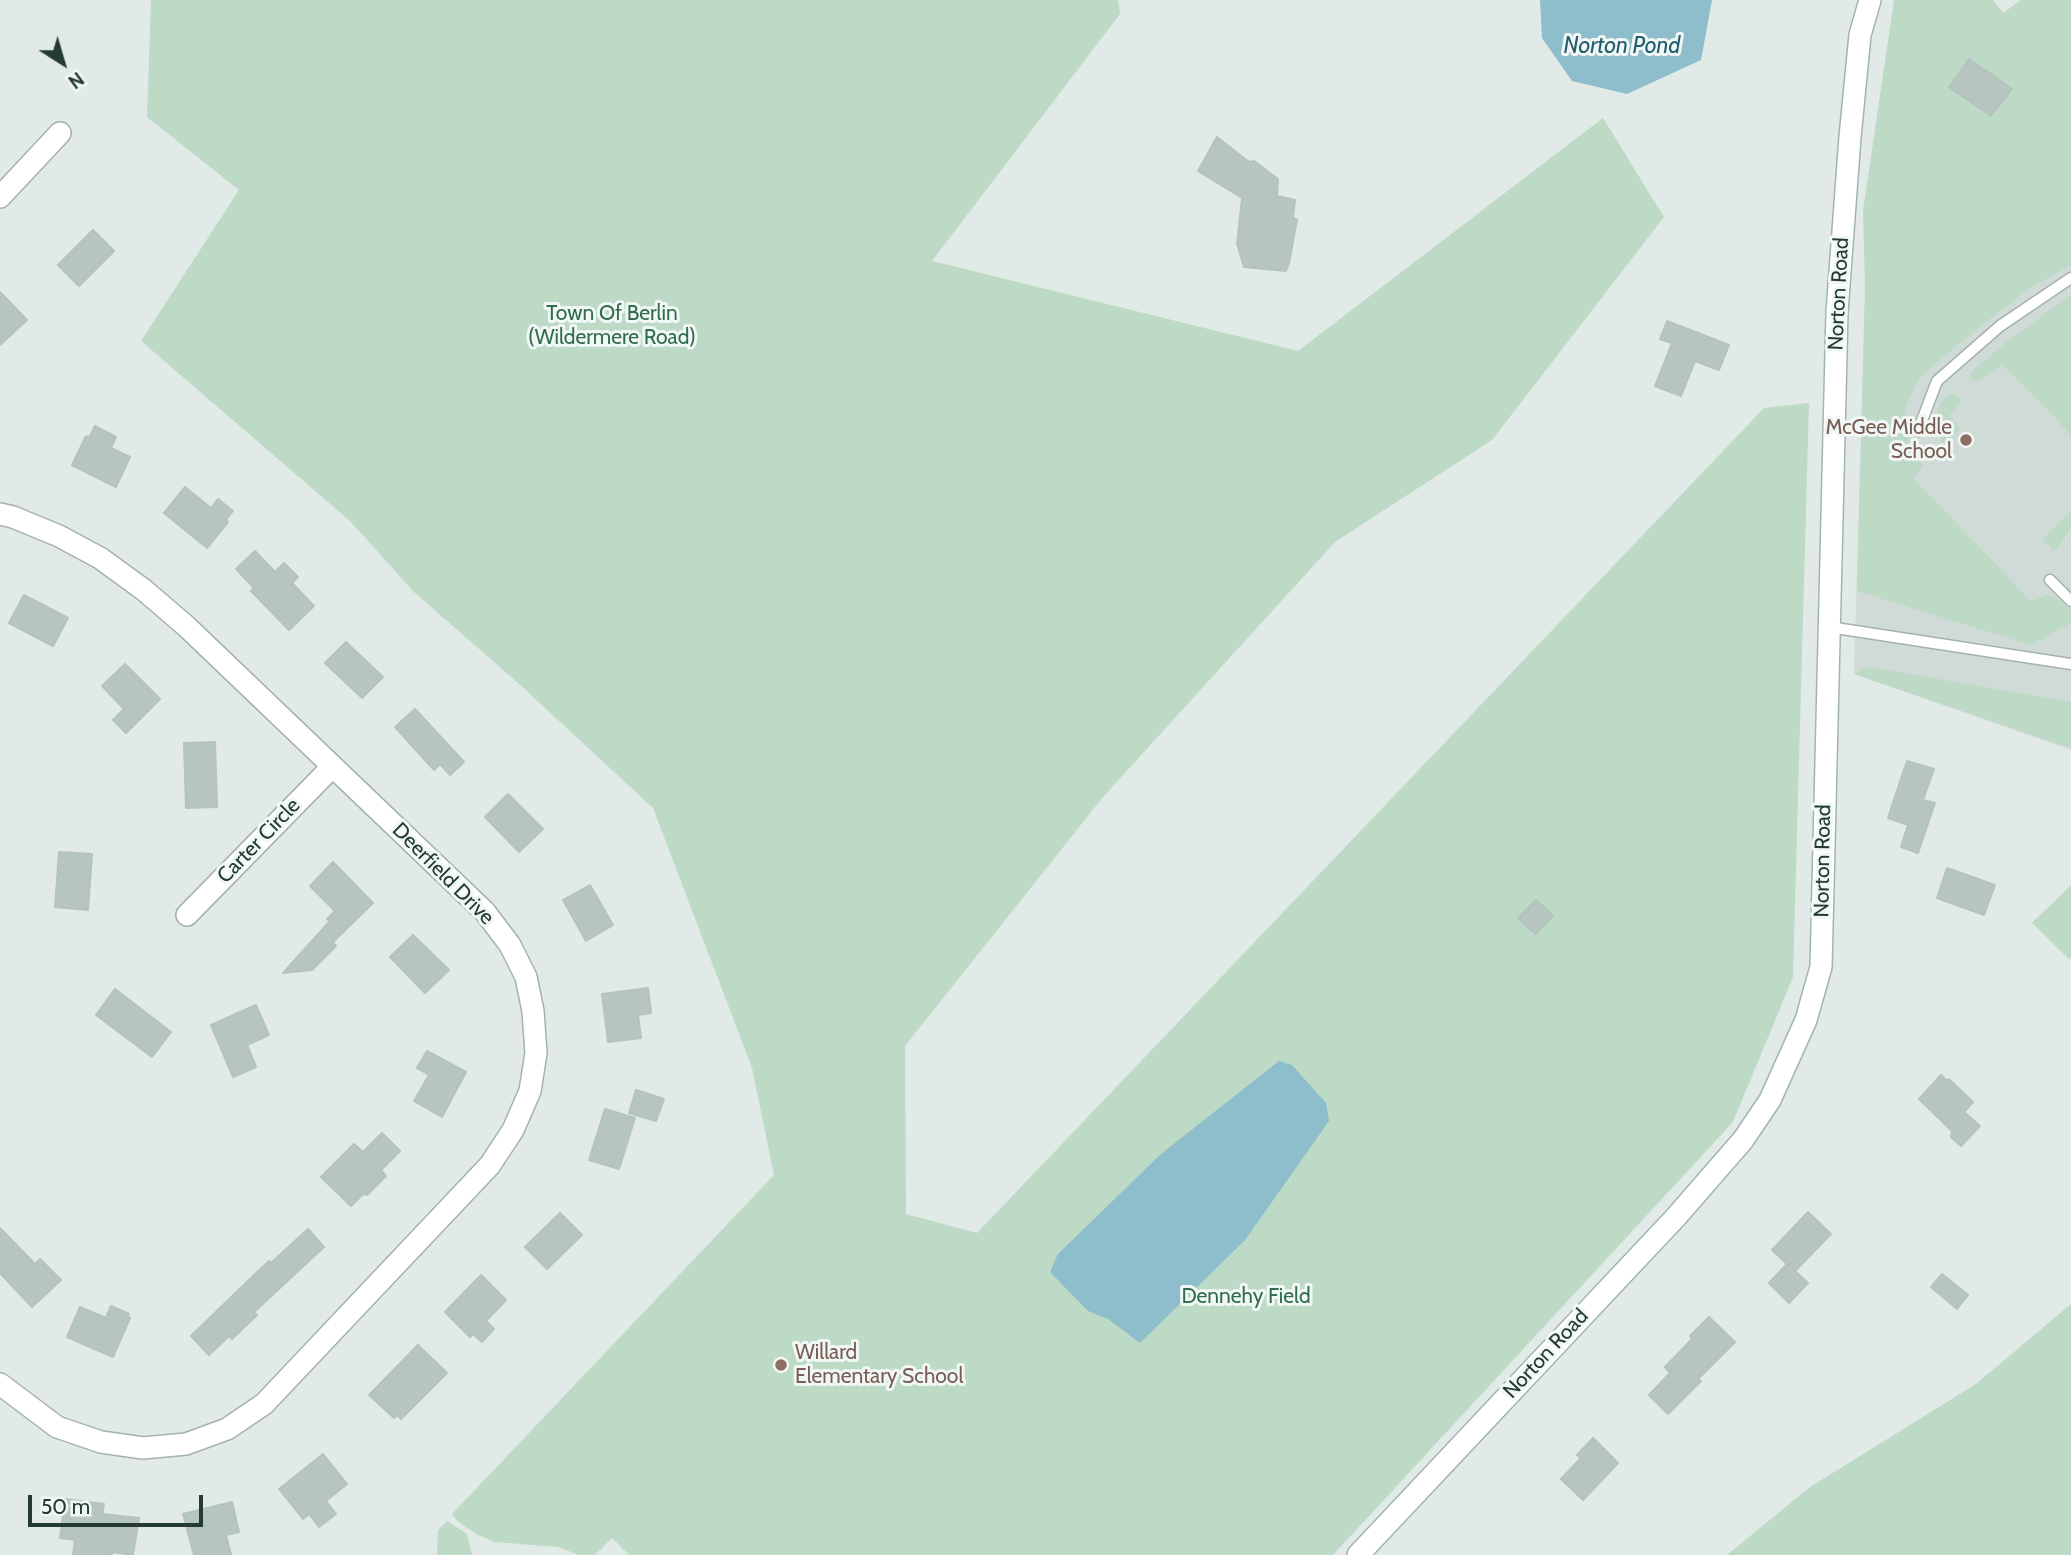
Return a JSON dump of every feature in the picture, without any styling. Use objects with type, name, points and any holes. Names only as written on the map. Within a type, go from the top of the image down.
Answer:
[{"type":"street","name":"Norton Road","points":[[1358,1555],[1676,1217],[1743,1140],[1770,1100],[1806,1020],[1821,967],[1837,312],[1860,35],[1870,0]]},
{"type":"street","points":[[0,197],[60,133]]},
{"type":"street","name":"Deerfield Drive","points":[[0,514],[59,536],[100,558],[144,590],[220,658],[485,912],[510,945],[526,977],[533,1011],[536,1052],[530,1091],[513,1130],[490,1165],[264,1404],[227,1429],[186,1444],[143,1448],[101,1442],[57,1427],[0,1384]]},
{"type":"street","name":"Carter Circle","points":[[187,915],[332,768]]},
{"type":"lane","points":[[1918,431],[1937,381],[2000,326],[2071,278]]},
{"type":"lane","points":[[2050,580],[2071,601]]},
{"type":"lane","points":[[1829,626],[2071,664]]},
{"type":"shaded area","name":"McGee Middle School","points":[[2071,167],[2071,750],[1854,674],[1865,290]]},
{"type":"green space","points":[[151,0],[1118,0],[1120,14],[932,261],[1298,351],[1603,118],[1664,217],[1492,440],[1335,542],[1103,797],[905,1046],[906,1214],[977,1233],[1764,408],[1809,403],[1793,977],[1733,1122],[1333,1555],[629,1555],[612,1538],[595,1555],[579,1555],[558,1547],[495,1542],[457,1521],[452,1514],[774,1175],[752,1068],[653,808],[517,682],[414,592],[350,521],[141,341],[239,190],[147,117]]},
{"type":"green space","points":[[1894,0],[1993,0],[2003,13],[2021,0],[2071,0],[2071,265],[2031,287],[1919,378],[1905,408],[1909,444],[1923,466],[1913,478],[2031,601],[2047,595],[2054,596],[2071,611],[2071,623],[2031,645],[1857,591],[1865,290],[1863,211]]},
{"type":"green space","points":[[2071,295],[2071,436],[2050,411],[2002,365],[1980,380],[1970,379],[1970,374],[2000,347]]},
{"type":"green space","points":[[1952,393],[1961,398],[1961,402],[1949,416],[1960,429],[1947,442],[1943,442],[1937,433],[1937,410],[1942,401]]},
{"type":"green space","points":[[2071,511],[2071,527],[2053,551],[2043,539]]},
{"type":"green space","points":[[1869,667],[2071,702],[2071,748],[1854,674]]},
{"type":"green space","points":[[2071,885],[2071,957],[2069,959],[2032,923]]},
{"type":"green space","points":[[2071,1304],[2071,1555],[1727,1555],[1810,1487],[1976,1384]]},
{"type":"green space","points":[[447,1521],[467,1534],[472,1555],[437,1555],[438,1530]]},
{"type":"water","name":"Norton Pond","points":[[1540,0],[1712,0],[1701,60],[1627,94],[1572,81],[1542,38]]},
{"type":"water","points":[[1279,1061],[1292,1065],[1326,1103],[1329,1121],[1245,1240],[1140,1343],[1108,1319],[1088,1311],[1050,1272],[1058,1254],[1161,1154]]},
{"type":"building","points":[[1969,59],[2012,89],[1991,116],[1949,87]]},
{"type":"building","points":[[1217,137],[1249,162],[1254,161],[1278,179],[1277,196],[1295,200],[1293,218],[1297,220],[1286,271],[1244,267],[1237,244],[1242,198],[1198,171]]},
{"type":"building","points":[[93,230],[114,251],[79,286],[58,265]]},
{"type":"building","points":[[0,292],[27,320],[0,345]]},
{"type":"building","points":[[1667,321],[1729,345],[1719,370],[1695,361],[1681,396],[1655,386],[1672,343],[1660,339]]},
{"type":"building","points":[[95,426],[116,437],[111,448],[130,457],[116,487],[72,465],[86,436],[89,438]]},
{"type":"building","points":[[185,487],[211,508],[218,499],[233,511],[226,520],[228,522],[207,548],[164,513]]},
{"type":"building","points":[[255,551],[275,572],[284,563],[298,577],[292,583],[314,606],[289,630],[251,591],[254,588],[236,569]]},
{"type":"building","points":[[24,595],[68,618],[53,646],[9,623]]},
{"type":"building","points":[[346,642],[383,677],[362,698],[325,663]]},
{"type":"building","points":[[125,664],[160,699],[126,733],[113,720],[124,709],[102,686]]},
{"type":"building","points":[[415,709],[464,762],[450,775],[440,764],[434,770],[395,727]]},
{"type":"building","points":[[215,742],[217,807],[186,808],[184,743]]},
{"type":"building","points":[[1907,761],[1934,769],[1923,800],[1935,803],[1918,853],[1901,847],[1908,825],[1888,818]]},
{"type":"building","points":[[508,794],[543,829],[519,852],[485,817]]},
{"type":"building","points":[[59,852],[92,854],[88,910],[55,907]]},
{"type":"building","points":[[333,862],[373,903],[333,942],[336,946],[312,970],[283,973],[330,921],[327,919],[335,911],[310,886]]},
{"type":"building","points":[[1947,868],[1995,885],[1984,915],[1937,898]]},
{"type":"building","points":[[590,885],[613,925],[586,941],[563,900]]},
{"type":"building","points":[[1536,900],[1553,916],[1535,934],[1518,918]]},
{"type":"building","points":[[413,935],[449,970],[425,993],[390,957]]},
{"type":"building","points":[[648,988],[651,1013],[638,1015],[641,1038],[608,1042],[602,994]]},
{"type":"building","points":[[115,989],[171,1032],[152,1057],[96,1015]]},
{"type":"building","points":[[256,1005],[269,1035],[247,1045],[256,1067],[233,1077],[211,1025]]},
{"type":"building","points":[[427,1051],[466,1072],[442,1117],[414,1101],[429,1075],[417,1068]]},
{"type":"building","points":[[1941,1075],[1947,1081],[1949,1079],[1973,1102],[1964,1112],[1980,1126],[1961,1146],[1951,1137],[1952,1131],[1919,1099]]},
{"type":"building","points":[[636,1090],[664,1099],[656,1121],[629,1113]]},
{"type":"building","points":[[605,1109],[635,1118],[619,1169],[589,1160]]},
{"type":"building","points":[[382,1133],[400,1151],[381,1170],[386,1176],[351,1206],[321,1177],[354,1144],[363,1152]]},
{"type":"building","points":[[1808,1212],[1831,1234],[1795,1271],[1808,1283],[1789,1303],[1769,1283],[1787,1264],[1772,1250]]},
{"type":"building","points":[[560,1213],[582,1235],[547,1269],[525,1247]]},
{"type":"building","points":[[0,1228],[35,1264],[40,1259],[61,1280],[32,1307],[0,1273]]},
{"type":"building","points":[[308,1229],[324,1247],[254,1312],[257,1315],[232,1339],[229,1336],[209,1355],[191,1336],[269,1261],[271,1263]]},
{"type":"building","points":[[1942,1274],[1968,1295],[1957,1309],[1931,1287]]},
{"type":"building","points":[[481,1275],[506,1300],[486,1321],[494,1329],[482,1342],[473,1334],[470,1337],[445,1312]]},
{"type":"building","points":[[111,1306],[129,1314],[130,1318],[113,1357],[67,1337],[80,1307],[106,1318]]},
{"type":"building","points":[[1709,1317],[1735,1342],[1668,1414],[1649,1395],[1670,1373],[1665,1367]]},
{"type":"building","points":[[418,1345],[447,1373],[401,1419],[397,1415],[394,1418],[369,1395]]},
{"type":"building","points":[[1593,1438],[1618,1463],[1583,1500],[1561,1479],[1581,1458],[1577,1455]]},
{"type":"building","points":[[323,1454],[347,1484],[326,1501],[336,1514],[319,1527],[309,1514],[303,1519],[279,1489]]},
{"type":"building","points":[[65,1499],[104,1504],[102,1514],[139,1518],[133,1555],[112,1552],[112,1555],[73,1555],[75,1540],[60,1538]]},
{"type":"building","points":[[232,1502],[239,1532],[226,1535],[231,1555],[194,1555],[183,1514]]},
{"type":"place","name":"McGee Middle School","points":[[1966,440]]},
{"type":"place","name":"Willard Elementary School","points":[[781,1365]]},
{"type":"park label","name":"Town Of Berlin (Wildermere Road)","points":[[612,326]]},
{"type":"park label","name":"Dennehy Field","points":[[1246,1297]]}]
